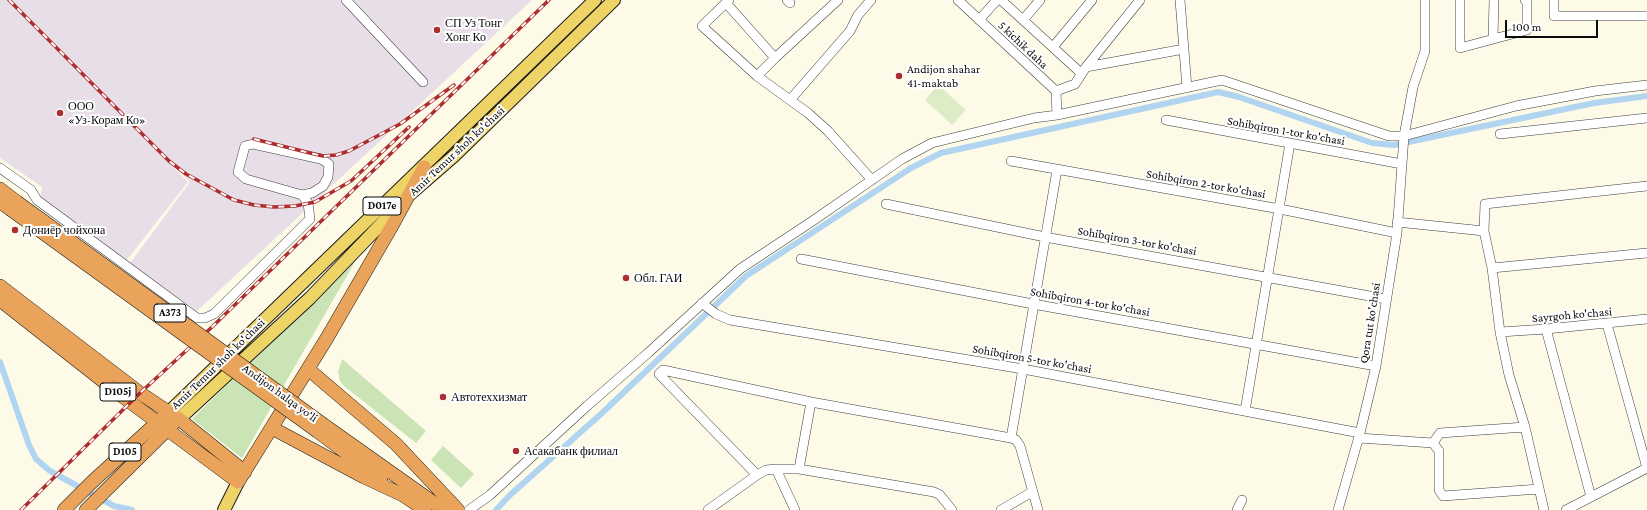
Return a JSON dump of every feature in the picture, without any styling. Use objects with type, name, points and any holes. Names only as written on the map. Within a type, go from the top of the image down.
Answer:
[{"type":"highway","points":[[241,477],[308,369],[409,196],[424,166]]},
{"type":"highway","name":"Andijon halqa yo‘li","points":[[0,189],[9,204],[321,428],[444,510]]},
{"type":"highway","name":"D105j","points":[[0,286],[140,393],[174,415],[241,477]]},
{"type":"highway","name":"D105j","points":[[0,300],[162,426],[241,477]]},
{"type":"highway","points":[[308,369],[396,444],[458,510]]},
{"type":"highway","name":"D105","points":[[64,510],[92,482],[174,415]]},
{"type":"highway","name":"D105","points":[[86,510],[97,503],[162,426]]},
{"type":"highway","points":[[272,428],[407,498]]},
{"type":"highway","name":"Andijon halqa yo‘li","points":[[321,428],[407,498],[425,510]]},
{"type":"main road","name":"Amir Temur shoh ko'chasi","points":[[174,415],[424,166],[595,0]]},
{"type":"main road","name":"Amir Temur shoh ko'chasi","points":[[174,415],[310,298],[409,196],[454,156],[614,0]]},
{"type":"main road","points":[[224,510],[241,477]]},
{"type":"street","points":[[346,0],[423,82]]},
{"type":"street","points":[[757,76],[838,0]]},
{"type":"street","points":[[790,100],[850,31],[858,15],[871,0]]},
{"type":"street","name":"5 kichik daha","points":[[958,0],[1056,91]]},
{"type":"street","points":[[979,20],[997,0]]},
{"type":"street","points":[[1001,0],[1053,48],[1083,70],[1184,49]]},
{"type":"street","points":[[1023,20],[1040,0]]},
{"type":"street","points":[[1053,48],[1092,0]]},
{"type":"street","points":[[1057,115],[1056,91],[1075,84],[1083,70],[1140,0]]},
{"type":"street","points":[[1180,0],[1187,88]]},
{"type":"street","name":"Qora tut ko'chasi","points":[[1338,510],[1359,436],[1376,366],[1397,232],[1404,136],[1413,87],[1425,51],[1425,0]]},
{"type":"street","points":[[1460,0],[1460,48],[1527,30],[1527,2],[1525,0]]},
{"type":"street","points":[[1493,39],[1494,0]]},
{"type":"street","points":[[1554,0],[1554,16],[1647,16]]},
{"type":"street","points":[[776,58],[727,2],[702,26],[757,76],[808,113],[828,132],[872,180]]},
{"type":"street","points":[[470,510],[490,495],[587,406],[704,305],[740,269],[902,159],[932,143],[1034,118],[1057,115],[1222,80],[1389,136],[1404,136],[1516,106],[1595,91],[1647,85]]},
{"type":"street","points":[[1500,134],[1647,118]]},
{"type":"street","name":"Sohibqiron 1-tor ko'chasi","points":[[1166,120],[1402,164]]},
{"type":"street","points":[[0,168],[31,190],[37,200],[196,318],[205,318],[214,314],[310,218],[308,203],[302,195],[246,179],[238,172],[245,146],[253,144],[321,159],[329,164],[328,177],[323,186],[312,193],[302,195]]},
{"type":"street","points":[[1246,411],[1290,144]]},
{"type":"street","name":"Sohibqiron 2-tor ko'chasi","points":[[1011,161],[1280,209],[1397,232]]},
{"type":"street","points":[[1011,438],[1057,170]]},
{"type":"street","points":[[1544,510],[1525,427],[1509,375],[1500,332],[1492,268],[1484,231],[1485,204],[1647,186]]},
{"type":"street","name":"Sohibqiron 3-tor ko'chasi","points":[[886,204],[1045,237],[1386,299]]},
{"type":"street","points":[[1398,222],[1484,231]]},
{"type":"street","points":[[1492,268],[1647,253]]},
{"type":"street","name":"Sohibqiron 4-tor ko'chasi","points":[[801,259],[1033,304],[1376,366]]},
{"type":"street","name":"Sohibqiron 5-tor ko'chasi","points":[[704,305],[716,314],[730,320],[1023,370],[1246,411],[1359,436],[1433,443]]},
{"type":"street","name":"Sayrgoh ko'chasi","points":[[1500,332],[1607,324],[1647,319]]},
{"type":"street","points":[[1566,510],[1592,497],[1646,462],[1607,324]]},
{"type":"street","points":[[1546,329],[1592,497]]},
{"type":"street","points":[[757,475],[659,374],[663,370],[811,402],[1011,438],[1016,440],[1020,446],[1038,510]]},
{"type":"street","points":[[799,470],[811,402]]},
{"type":"street","points":[[1525,427],[1440,433],[1433,443],[1439,450],[1439,490],[1443,496],[1539,489]]},
{"type":"street","points":[[776,469],[795,510]]},
{"type":"street","points":[[708,510],[757,475],[766,470],[776,469],[799,470],[934,492],[940,495],[952,510]]},
{"type":"street","points":[[1001,510],[1032,492]]},
{"type":"street","points":[[1237,510],[1242,500]]},
{"type":"street","points":[[720,501],[725,510]]},
{"type":"shaded area","points":[[0,0],[532,0],[197,311],[130,263],[190,182],[26,15],[25,17],[188,182],[126,261],[40,199],[42,187],[0,158]]},
{"type":"green space","points":[[938,85],[966,110],[952,125],[925,100]]},
{"type":"green space","points":[[359,255],[242,458],[192,419]]},
{"type":"green space","points":[[342,359],[426,431],[416,443],[344,386],[340,381],[338,372]]},
{"type":"green space","points":[[443,446],[474,474],[461,488],[431,460]]},
{"type":"waterway","points":[[496,510],[510,495],[601,414],[746,276],[911,168],[941,153],[1218,92],[1239,97],[1372,143],[1394,145],[1594,103],[1647,96]]},
{"type":"waterway","points":[[0,362],[29,445],[36,459],[50,471],[114,506],[132,510]]},
{"type":"railway","points":[[9,0],[169,161],[186,174],[234,200],[254,205],[274,207],[295,206],[315,202],[351,181],[409,127]]},
{"type":"railway","points":[[21,510],[140,393],[212,327],[549,0]]},
{"type":"railway","points":[[254,139],[323,156],[336,155],[349,151],[400,124],[454,85]]},
{"type":"place","name":"СП Уз Тонг Хонг Ко","points":[[437,30]]},
{"type":"place","name":"Andijon shahar 41-maktab","points":[[899,76]]},
{"type":"place","name":"ООО «Уз-Корам Ко»","points":[[60,113]]},
{"type":"place","name":"Дониёр чойхона","points":[[15,230]]},
{"type":"place","name":"Обл. ГАИ","points":[[626,278]]},
{"type":"place","name":"Автотеххизмат","points":[[443,397]]},
{"type":"place","name":"Асакабанк филиал","points":[[516,451]]}]
